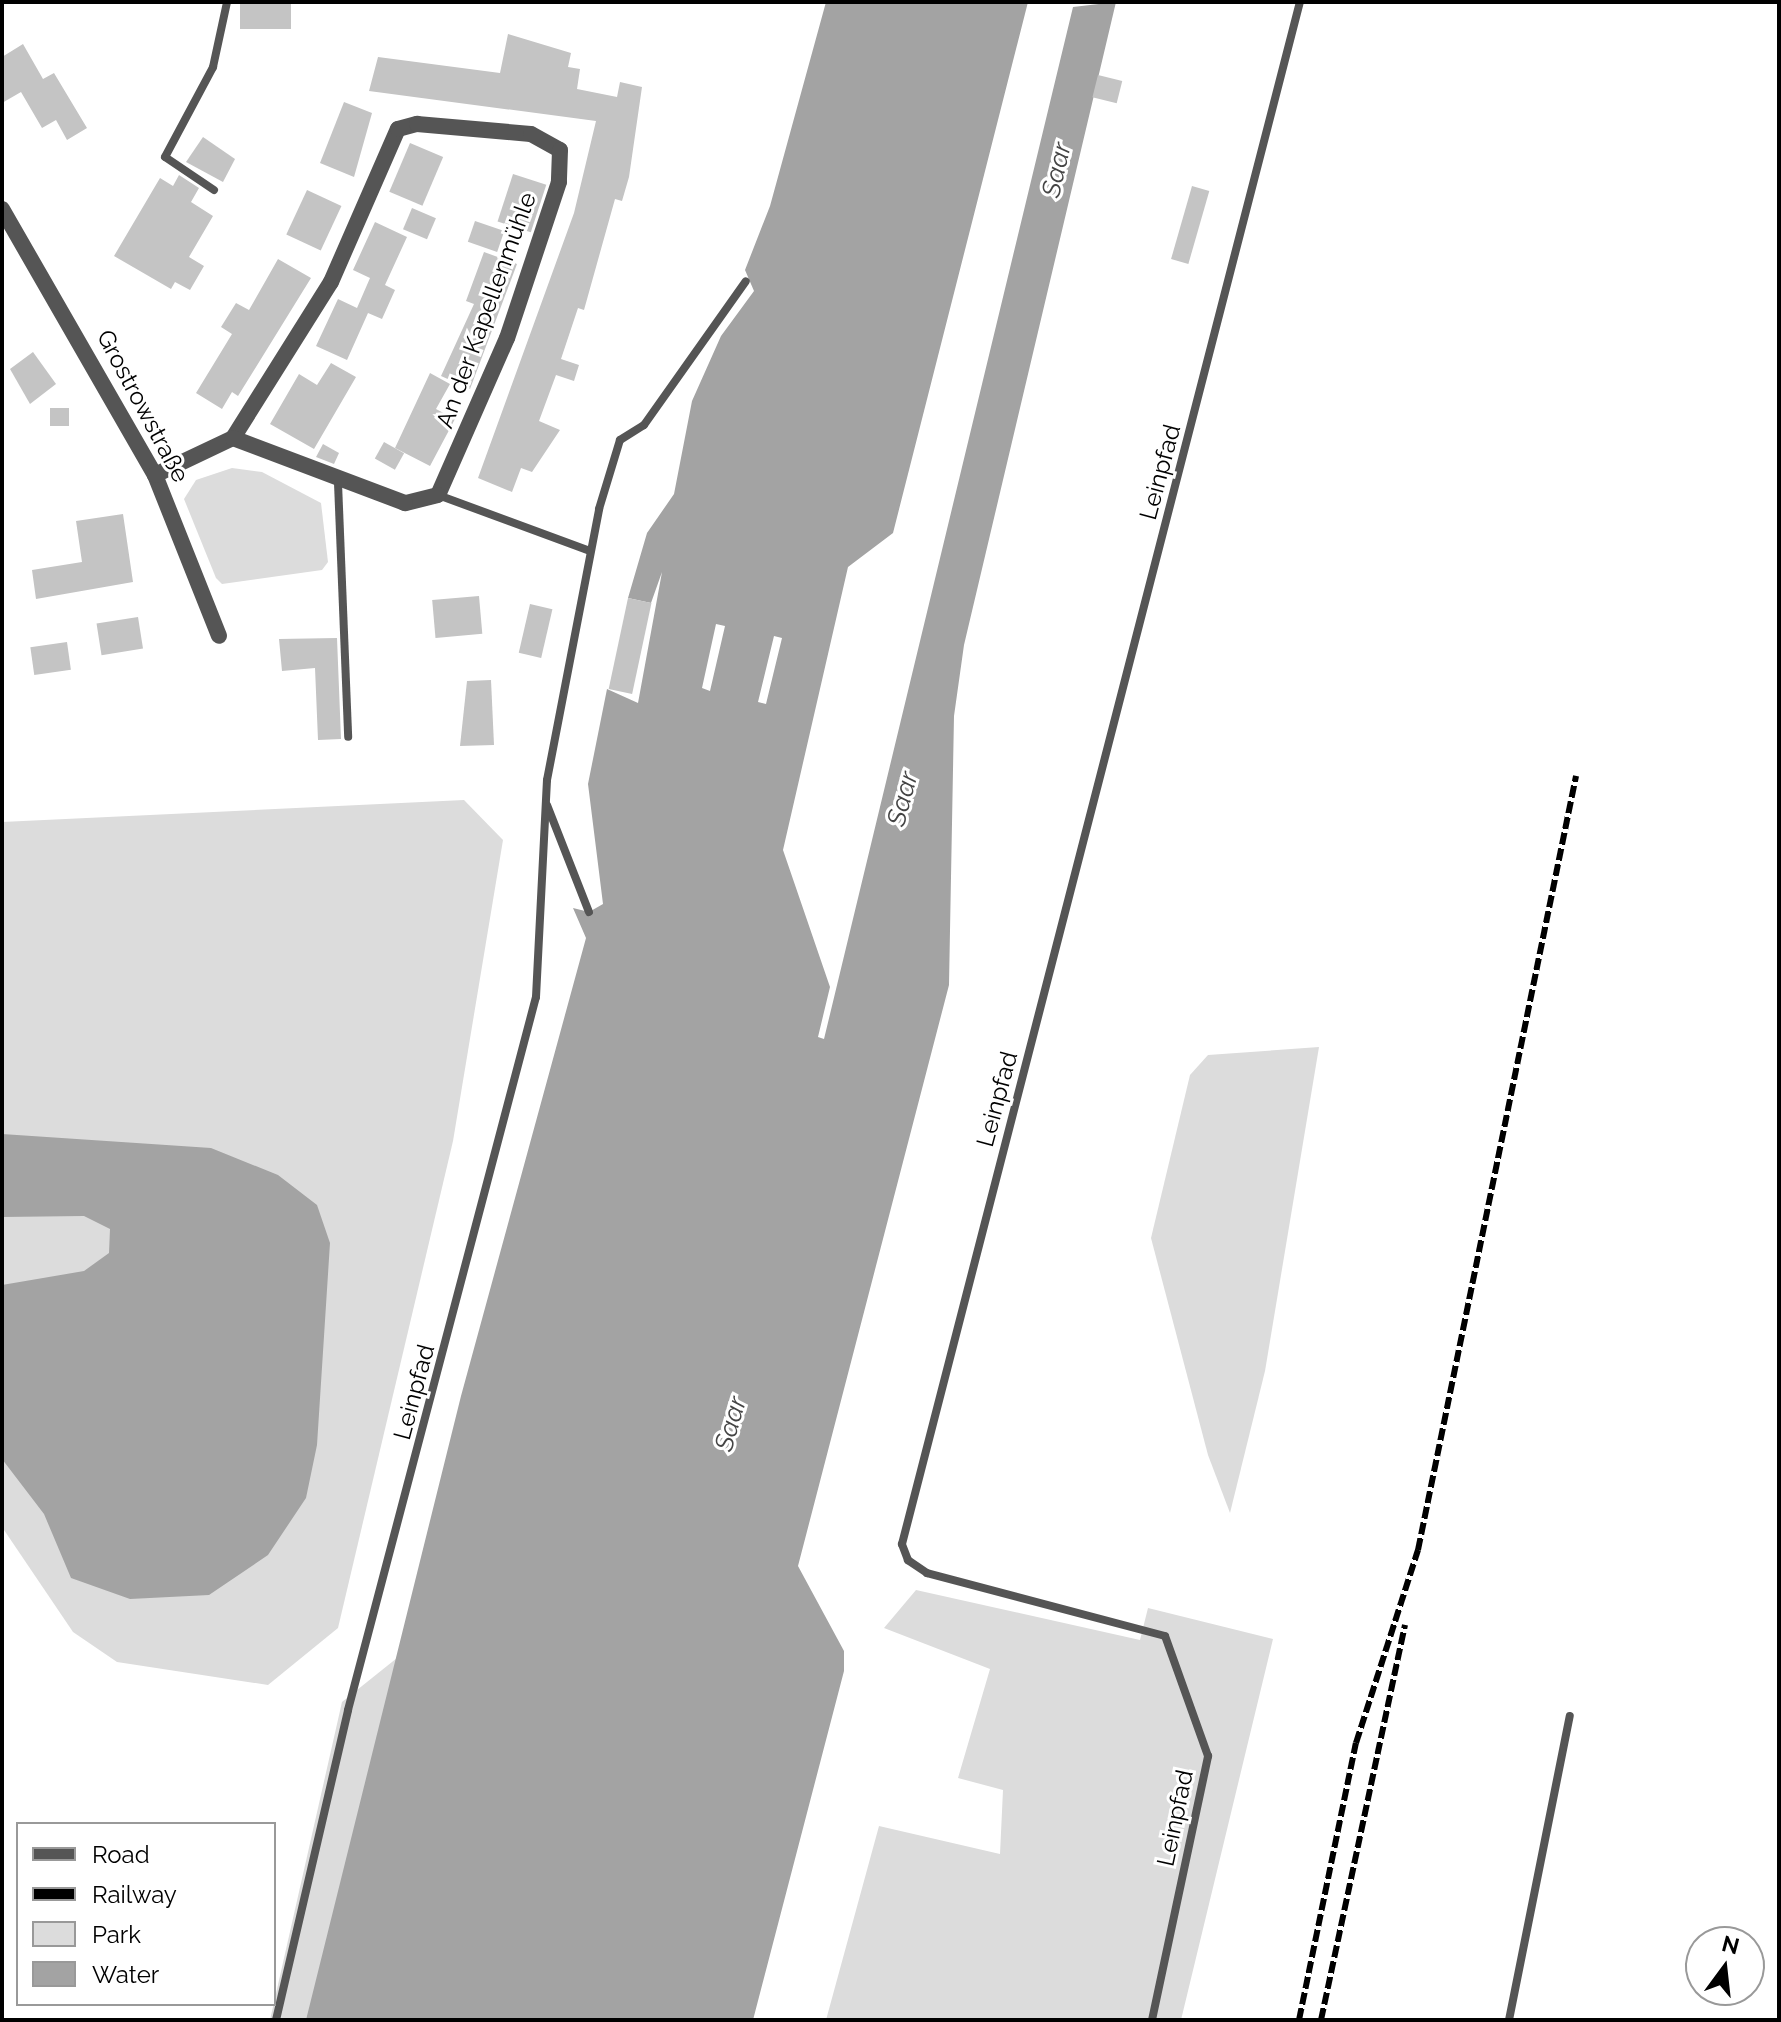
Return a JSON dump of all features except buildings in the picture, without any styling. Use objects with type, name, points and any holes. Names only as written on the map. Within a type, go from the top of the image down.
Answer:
[{"type":"street","name":"An der Kapellenmühle","points":[[233,438],[331,282],[398,129],[417,124],[547,138],[560,150],[559,182],[507,338],[438,495]]},
{"type":"street","name":"Grostrowstraße","points":[[2,209],[155,475],[219,636]]},
{"type":"street","points":[[155,475],[233,438],[338,483],[405,503],[438,495]]},
{"type":"lane","points":[[214,190],[165,157],[213,67],[227,2]]},
{"type":"lane","name":"Leinpfad","points":[[1152,2020],[1208,1756],[1165,1636],[927,1573],[908,1560],[902,1544],[1300,2]]},
{"type":"lane","name":"Leinpfad","points":[[276,2020],[348,1710],[536,997],[547,888],[545,799],[590,551],[620,440],[644,425],[746,281]]},
{"type":"lane","points":[[338,483],[348,737]]},
{"type":"lane","points":[[438,495],[590,551]]},
{"type":"lane","points":[[545,799],[589,912]]},
{"type":"lane","points":[[1509,2020],[1570,1716]]},
{"type":"green space","points":[[232,468],[262,472],[321,503],[328,562],[322,570],[222,584],[216,578],[184,499],[196,480]]},
{"type":"green space","points":[[464,800],[503,840],[453,1141],[338,1628],[268,1685],[117,1662],[73,1632],[2,1527],[2,822]]},
{"type":"green space","points":[[1319,1047],[1265,1371],[1230,1513],[1208,1455],[1151,1238],[1190,1075],[1208,1055]]},
{"type":"green space","points":[[916,1590],[1140,1640],[1148,1608],[1273,1639],[1181,2020],[826,2020],[879,1826],[1000,1854],[1003,1790],[958,1778],[990,1669],[884,1628]]},
{"type":"green space","points":[[397,1658],[313,2020],[270,2020],[273,2006],[276,2006],[276,1994],[342,1702]]},
{"type":"water","name":"Saar","points":[[826,2],[1028,2],[893,533],[848,567],[783,850],[830,987],[818,1037],[824,1039],[1073,7],[1116,2],[964,645],[954,716],[949,985],[798,1566],[844,1651],[844,1671],[753,2020],[306,2020],[461,1396],[586,938],[573,908],[589,912],[603,904],[588,784],[607,689],[638,703],[662,572],[651,603],[628,598],[647,533],[674,494],[692,401],[721,336],[754,291],[745,270],[770,206]],"holes":[[[716,624],[725,626],[710,691],[702,688]],[[774,636],[782,638],[766,704],[758,702]]]},
{"type":"water","points":[[2,1134],[211,1148],[278,1175],[317,1205],[330,1243],[317,1445],[306,1498],[268,1555],[209,1595],[130,1599],[71,1578],[44,1514],[2,1459],[2,1285],[84,1271],[109,1253],[110,1229],[84,1216],[2,1217]]},
{"type":"railway","points":[[1299,2020],[1356,1743],[1418,1550],[1576,776]]},
{"type":"railway","points":[[1321,2020],[1405,1625]]}]
